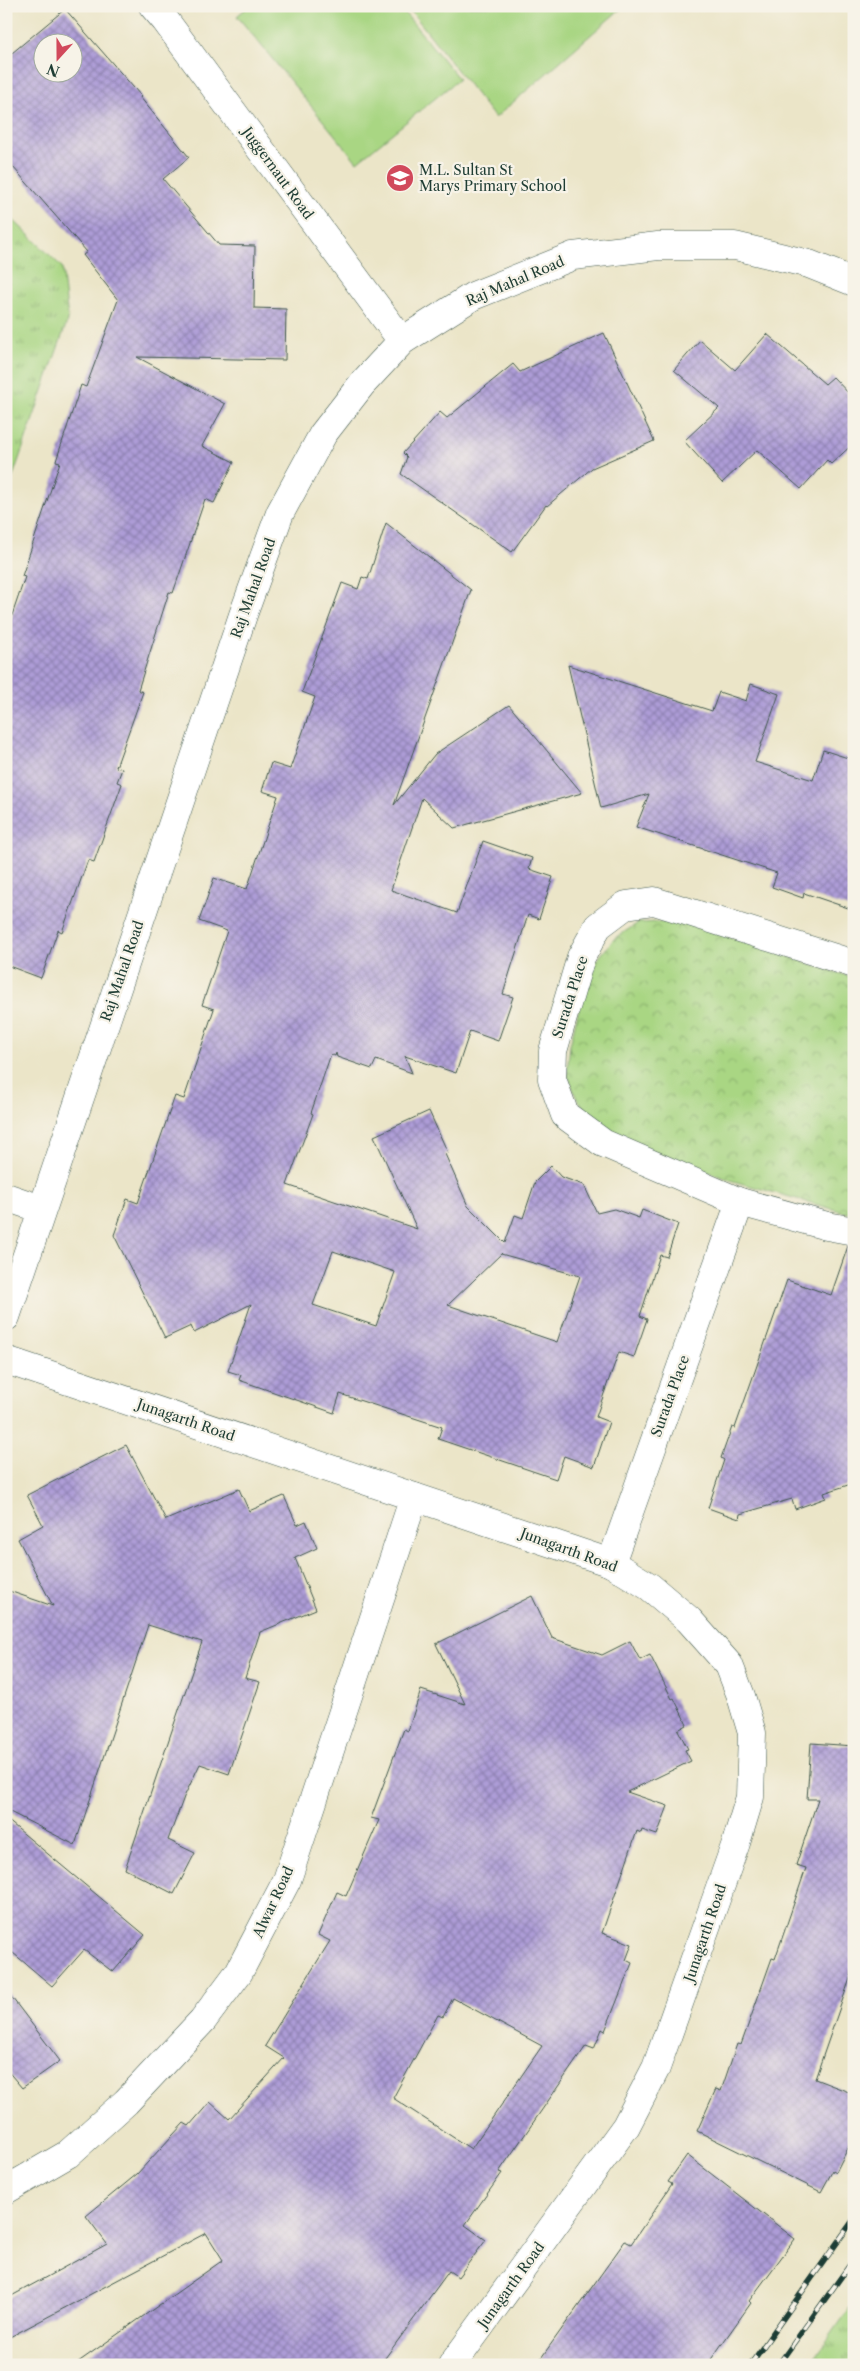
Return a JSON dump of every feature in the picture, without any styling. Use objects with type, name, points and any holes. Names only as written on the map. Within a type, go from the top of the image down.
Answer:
[{"type":"street","name":"Juggernaut Road","points":[[153,6],[402,341]]},
{"type":"street","name":"Raj Mahal Road","points":[[6,1317],[41,1209],[280,513],[322,434],[362,384],[402,341],[473,296],[573,256],[658,246],[735,246],[809,264],[854,282]]},
{"type":"street","name":"Surada Place","points":[[854,964],[654,901],[626,905],[598,926],[582,958],[553,1050],[552,1079],[565,1115],[603,1143],[740,1202],[827,1226],[854,1231]]},
{"type":"street","points":[[6,1197],[41,1209]]},
{"type":"street","name":"Surada Place","points":[[611,1563],[740,1202]]},
{"type":"street","name":"Junagarth Road","points":[[6,1360],[611,1563],[650,1587],[689,1620],[728,1665],[741,1696],[752,1733],[750,1797],[736,1843],[656,2068],[626,2126],[452,2365]]},
{"type":"street","name":"Alwar Road","points":[[6,2190],[68,2154],[126,2102],[203,2020],[238,1972],[287,1880],[414,1497]]},
{"type":"green space","points":[[249,6],[399,6],[459,79],[357,162],[237,16]]},
{"type":"green space","points":[[407,6],[624,6],[495,118]]},
{"type":"green space","points":[[6,213],[62,267],[68,319],[6,496]]},
{"type":"green space","points":[[679,921],[854,978],[854,1215],[733,1181],[634,1145],[593,1120],[576,1097],[567,1073],[570,1045],[584,988],[596,961],[614,939],[638,923]]},
{"type":"green space","points":[[854,2302],[854,2365],[810,2365]]},
{"type":"building","points":[[65,9],[141,96],[189,157],[163,179],[219,245],[255,246],[254,308],[286,309],[285,360],[137,357],[225,404],[202,446],[234,462],[214,503],[205,499],[173,593],[169,592],[138,690],[143,692],[116,767],[122,769],[117,782],[122,784],[94,862],[88,860],[62,932],[58,930],[41,978],[6,965],[6,633],[25,577],[22,576],[60,462],[56,461],[81,385],[86,387],[118,300],[83,255],[87,252],[6,159],[6,58],[32,36],[32,82],[82,82],[82,32],[37,32]]},
{"type":"building","points":[[604,333],[654,441],[592,468],[546,505],[512,552],[401,474],[407,457],[403,453],[440,412],[447,418],[513,364],[520,372]]},
{"type":"building","points":[[767,334],[825,384],[833,377],[854,399],[854,443],[831,464],[827,460],[801,489],[757,450],[722,483],[684,441],[719,408],[674,370],[700,340],[735,370]]},
{"type":"building","points":[[386,523],[471,590],[394,805],[435,754],[509,705],[582,793],[454,828],[422,798],[391,890],[457,913],[483,841],[532,858],[529,869],[553,877],[539,919],[528,915],[503,994],[513,997],[498,1041],[470,1031],[456,1073],[405,1056],[412,1073],[376,1060],[372,1069],[337,1057],[336,1053],[335,1056],[331,1054],[311,1113],[313,1114],[287,1185],[417,1229],[374,1136],[429,1111],[448,1153],[445,1154],[468,1206],[505,1243],[515,1215],[523,1218],[535,1182],[551,1166],[561,1177],[584,1185],[597,1213],[614,1209],[639,1218],[642,1210],[678,1224],[667,1257],[660,1255],[640,1316],[647,1319],[634,1357],[619,1352],[608,1382],[596,1417],[609,1422],[594,1467],[564,1456],[556,1479],[438,1439],[442,1427],[340,1394],[334,1413],[239,1380],[241,1375],[228,1371],[251,1304],[194,1333],[191,1326],[165,1338],[114,1235],[127,1199],[138,1203],[175,1096],[184,1099],[214,1009],[202,1005],[227,931],[199,921],[214,878],[247,889],[278,796],[262,791],[271,763],[290,769],[315,697],[302,692],[342,583],[358,589],[362,577],[368,579]],"holes":[[[333,1251],[395,1272],[376,1326],[313,1305]],[[502,1253],[580,1276],[557,1342],[448,1305]]]},
{"type":"building","points":[[568,665],[712,711],[719,692],[746,701],[751,684],[779,694],[755,762],[813,780],[823,750],[854,760],[854,910],[804,893],[803,898],[772,887],[777,873],[636,827],[649,794],[601,808]]},
{"type":"building","points":[[848,1246],[854,1246],[854,1483],[824,1493],[826,1498],[795,1509],[792,1499],[740,1514],[739,1519],[708,1508],[724,1460],[721,1458],[732,1427],[735,1428],[787,1280],[831,1295]]},
{"type":"building","points":[[126,1445],[166,1520],[239,1489],[249,1511],[284,1496],[297,1525],[306,1521],[317,1548],[295,1558],[316,1609],[260,1632],[245,1678],[260,1682],[229,1774],[200,1764],[184,1797],[168,1840],[195,1853],[174,1894],[125,1869],[202,1642],[148,1625],[75,1845],[6,1810],[6,1590],[53,1606],[18,1539],[43,1525],[27,1495]]},
{"type":"building","points":[[532,1596],[552,1638],[602,1655],[630,1641],[640,1660],[650,1655],[687,1725],[678,1730],[688,1749],[685,1750],[691,1761],[627,1792],[668,1806],[657,1835],[642,1830],[641,1833],[637,1831],[602,1933],[632,1944],[626,1960],[632,1963],[605,2031],[602,2029],[594,2049],[586,2046],[499,2172],[502,2173],[465,2225],[486,2240],[458,2277],[449,2271],[380,2365],[74,2365],[223,2260],[206,2233],[6,2339],[6,2299],[107,2244],[86,2216],[137,2174],[184,2123],[189,2126],[210,2102],[229,2119],[284,2058],[265,2046],[330,1941],[318,1935],[337,1892],[346,1896],[379,1820],[371,1818],[404,1729],[408,1731],[421,1690],[465,1704],[436,1644]],"holes":[[[453,1998],[542,2046],[471,2149],[393,2098],[438,2015],[443,2017]]]},
{"type":"building","points":[[811,1743],[854,1746],[854,1967],[815,2079],[854,2094],[854,2136],[836,2172],[833,2170],[821,2192],[697,2131],[716,2089],[721,2091],[737,2044],[741,2045],[772,1958],[775,1959],[806,1868],[796,1865],[818,1799],[807,1799]]},
{"type":"building","points":[[6,1819],[145,1935],[113,1972],[84,1950],[52,1986],[6,1947]]},
{"type":"building","points":[[6,1990],[60,2061],[22,2088],[6,2069]]},
{"type":"building","points":[[687,2155],[795,2239],[749,2301],[751,2303],[707,2365],[536,2365],[625,2241],[631,2244],[672,2184],[668,2182]]},
{"type":"railway","points":[[750,2365],[854,2219]]},
{"type":"railway","points":[[778,2365],[854,2259]]},
{"type":"place","name":"M.L. Sultan St Marys Primary School","points":[[400,178]]}]
